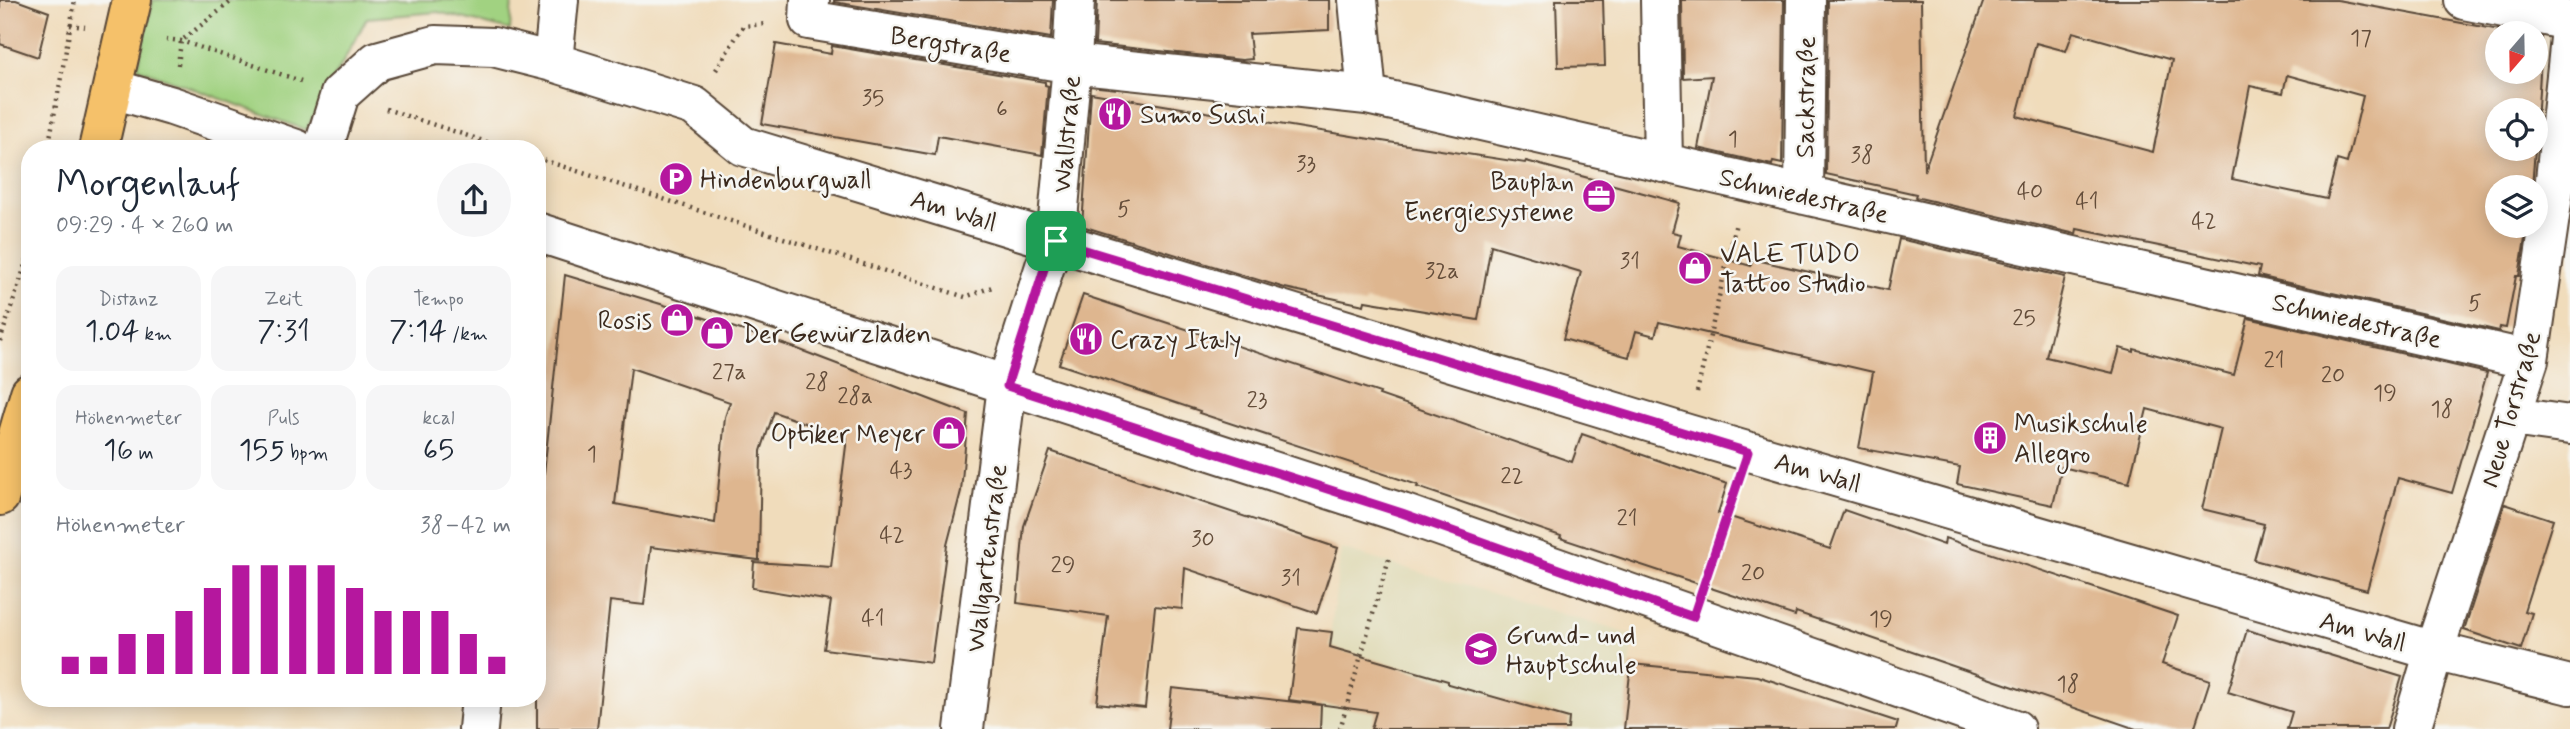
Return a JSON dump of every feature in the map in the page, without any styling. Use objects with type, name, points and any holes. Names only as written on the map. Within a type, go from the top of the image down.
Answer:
[{"type":"main road","points":[[100,140],[130,16]]},
{"type":"main road","points":[[0,496],[21,424]]},
{"type":"street","points":[[554,62],[559,0]]},
{"type":"street","name":"Wallstraße","points":[[1007,386],[1051,254],[1072,64],[1075,0]]},
{"type":"street","points":[[1358,0],[1367,95]]},
{"type":"street","points":[[1660,0],[1663,163]]},
{"type":"street","name":"Sackstraße","points":[[1804,195],[1806,0]]},
{"type":"street","points":[[2464,0],[2570,21]]},
{"type":"street","name":"Bergstraße","points":[[809,10],[1072,64]]},
{"type":"street","name":"Neue Torstraße","points":[[2411,729],[2529,360],[2554,189],[2570,38]]},
{"type":"street","name":"Am Wall","points":[[340,94],[377,61],[435,45],[492,47],[554,62],[694,106],[743,146],[1051,254],[1688,434],[2434,651],[2570,685]]},
{"type":"street","name":"Schmiedestraße","points":[[1072,64],[1367,95],[2529,360]]},
{"type":"street","points":[[113,89],[270,140]]},
{"type":"street","points":[[326,140],[340,94]]},
{"type":"street","points":[[546,235],[1402,513],[1693,617],[1970,722],[2015,729]]},
{"type":"street","name":"Wallgartenstraße","points":[[964,729],[1007,386]]},
{"type":"street","points":[[2512,416],[2570,425]]},
{"type":"street","points":[[478,729],[480,707]]},
{"type":"path","points":[[50,140],[75,0]]},
{"type":"path","points":[[172,106],[181,41],[233,0]]},
{"type":"path","points":[[694,106],[743,26],[809,10]]},
{"type":"path","points":[[70,25],[130,16],[181,41],[481,140]]},
{"type":"path","points":[[546,161],[965,298],[1051,254]]},
{"type":"path","points":[[1688,434],[1745,182]]},
{"type":"path","points":[[0,341],[21,278]]},
{"type":"path","points":[[1693,617],[1748,452]]},
{"type":"path","points":[[1340,729],[1402,513]]},
{"type":"shaded area","name":"Grund- und Hauptschule","points":[[1341,549],[1633,635],[1624,729],[1319,729]]},
{"type":"green space","points":[[153,0],[512,0],[510,30],[438,12],[367,18],[306,130],[137,68]]},
{"type":"building","points":[[0,0],[16,0],[49,12],[38,57],[0,44]]},
{"type":"building","points":[[1053,0],[1051,38],[834,2]]},
{"type":"building","points":[[1097,0],[1329,0],[1329,30],[1249,34],[1252,59],[1242,60],[1095,44]]},
{"type":"building","points":[[1556,0],[1603,0],[1605,66],[1558,67]]},
{"type":"building","points":[[1682,0],[1784,0],[1782,164],[1773,162],[1772,165],[1698,148],[1712,76],[1683,78]]},
{"type":"building","points":[[1828,0],[1921,0],[1924,171],[1984,0],[2337,0],[2485,27],[2485,84],[2539,84],[2539,98],[2485,98],[2485,161],[2534,161],[2533,175],[2485,175],[2485,238],[2525,238],[2506,328],[2500,327],[2499,331],[2258,276],[2260,267],[2077,229],[2076,234],[1915,197],[1916,194],[1826,174]],"holes":[[[2073,32],[2172,60],[2153,152],[2017,116],[2036,43],[2066,51]],[[2287,75],[2363,96],[2347,163],[2337,160],[2327,199],[2232,179],[2250,86],[2283,93]]]},
{"type":"building","points":[[776,44],[831,54],[832,46],[1045,82],[1048,86],[1042,155],[938,136],[935,155],[762,124]]},
{"type":"building","points":[[1091,93],[1382,141],[1525,163],[1526,161],[1680,203],[1672,232],[1681,234],[1678,246],[1751,266],[1752,259],[1888,290],[1899,239],[2065,277],[2046,357],[2113,373],[2120,348],[2134,352],[2134,349],[2234,375],[2248,318],[2487,373],[2452,493],[2398,478],[2367,590],[2254,560],[2264,524],[2202,509],[2221,429],[2147,409],[2129,483],[2062,467],[2053,505],[1957,484],[1960,467],[1859,448],[1873,372],[1659,322],[1655,336],[1636,331],[1629,357],[1563,339],[1581,272],[1491,245],[1478,320],[1365,301],[1364,305],[1285,288],[1082,226]]},
{"type":"building","points":[[565,275],[795,348],[968,414],[961,491],[947,545],[931,663],[824,649],[831,601],[752,588],[754,562],[831,567],[847,438],[774,412],[761,451],[759,560],[651,547],[644,605],[610,601],[597,729],[537,729],[537,707],[546,707],[546,454]],"holes":[[[631,368],[730,402],[725,417],[715,523],[615,504]]]},
{"type":"building","points":[[1083,295],[1380,393],[1379,395],[1572,462],[1582,434],[1727,484],[1718,513],[1830,549],[1844,510],[1944,545],[1945,538],[2178,616],[2162,664],[2210,680],[2194,729],[2136,729],[1796,612],[1795,616],[1560,538],[1561,536],[1417,487],[1418,485],[1059,364]]},
{"type":"building","points":[[1050,451],[1338,548],[1317,613],[1185,568],[1182,609],[1155,606],[1145,708],[1097,703],[1108,616],[1017,603],[1024,526]]},
{"type":"building","points":[[2505,504],[2553,520],[2524,611],[2532,613],[2521,649],[2464,630]]},
{"type":"building","points":[[1298,628],[1332,632],[1330,647],[1569,718],[1568,729],[1371,729],[1376,712],[1289,700]]},
{"type":"building","points":[[2247,630],[2402,677],[2386,729],[2287,729],[2292,712],[2228,692]]},
{"type":"building","points":[[1631,664],[1757,676],[1898,722],[1896,729],[1624,729]]},
{"type":"building","points":[[1172,688],[1321,705],[1320,729],[1167,729]]},
{"type":"place","name":"Sumo Sushi","points":[[1115,114]]},
{"type":"place","name":"Hindenburgwall","points":[[676,179]]},
{"type":"place","name":"Bauplan Energiesysteme","points":[[1599,196]]},
{"type":"place","name":"VALE TUDO Tattoo Studio","points":[[1695,268]]},
{"type":"place","name":"Rosis","points":[[677,320]]},
{"type":"place","name":"Der Gewürzladen","points":[[717,333]]},
{"type":"place","name":"Crazy Italy","points":[[1086,339]]},
{"type":"place","name":"Optiker Meyer","points":[[949,433]]},
{"type":"place","name":"Musikschule Allegro","points":[[1990,438]]},
{"type":"place","name":"Grund- und Hauptschule","points":[[1481,649]]},
{"type":"route","points":[[1056,241],[1748,452],[1693,617],[1402,513],[1007,386],[1045,266],[1056,241]]}]
